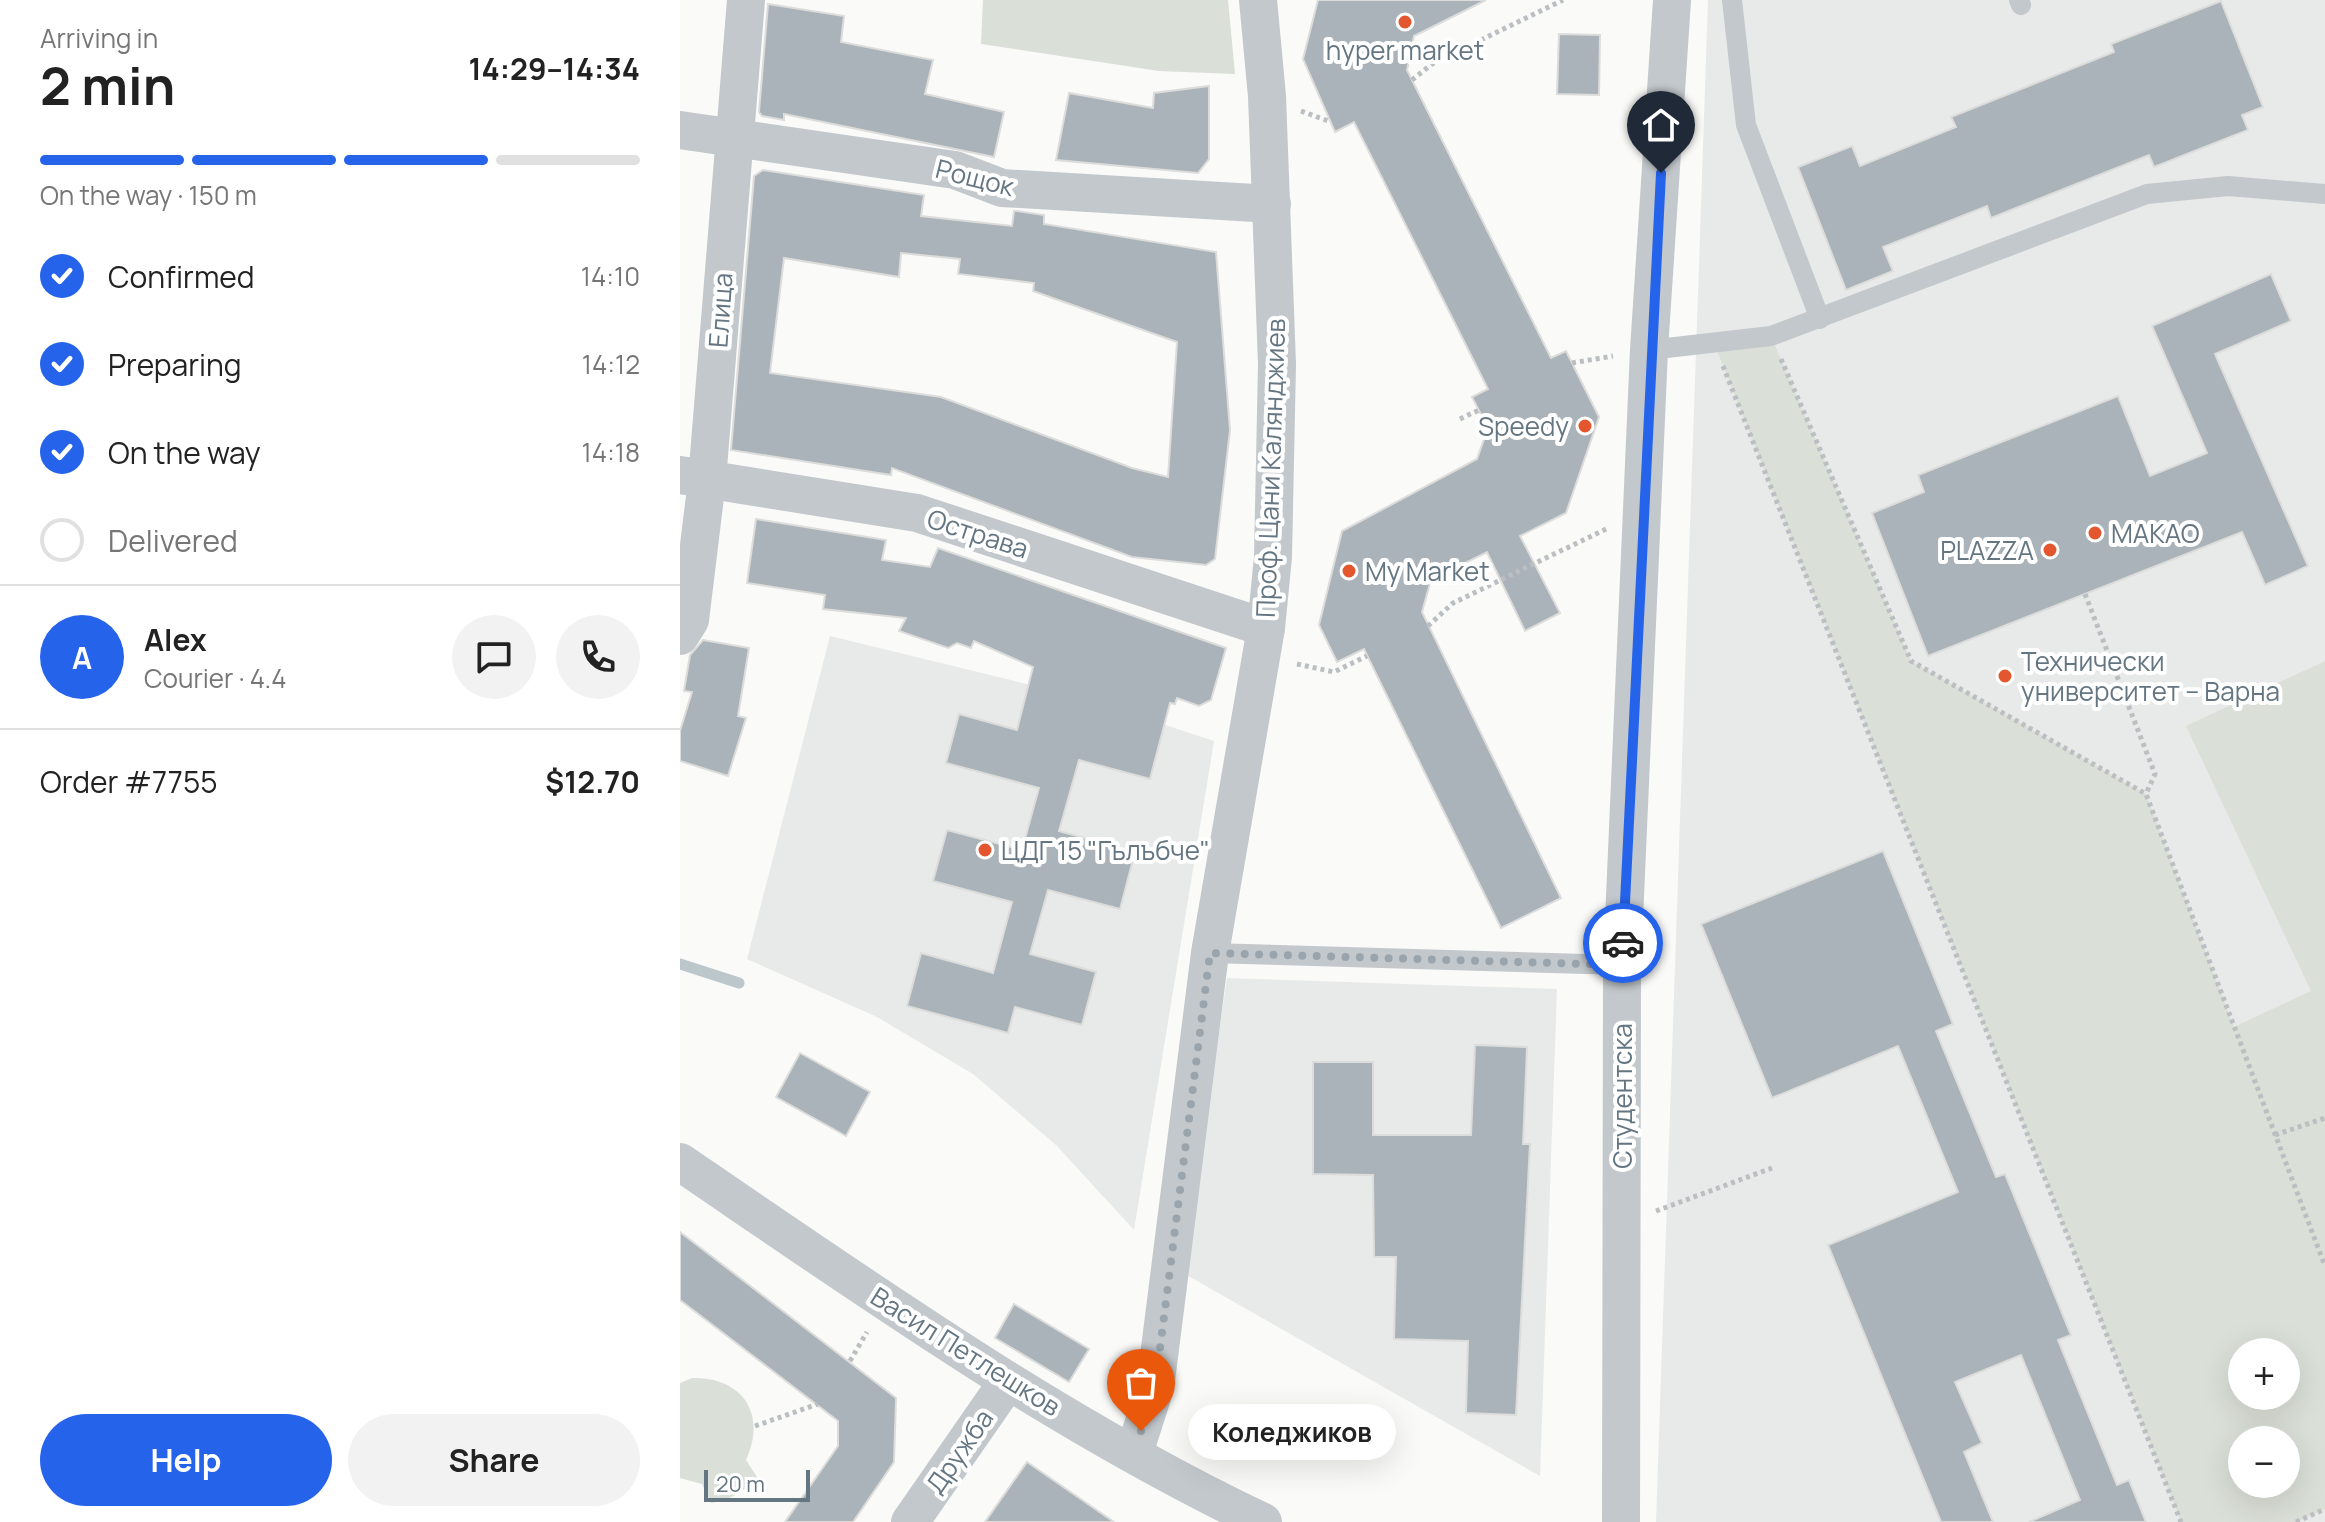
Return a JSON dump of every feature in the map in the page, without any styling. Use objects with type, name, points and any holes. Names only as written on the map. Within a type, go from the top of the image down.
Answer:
[{"type":"street","name":"Елица","points":[[685,628],[694,478],[746,0]]},
{"type":"street","name":"Проф. Цани Калянджиев","points":[[1134,1453],[1155,1388],[1210,953],[1263,642],[1273,557],[1277,364],[1272,204],[1258,0]]},
{"type":"street","name":"Студентска","points":[[1621,1522],[1622,965],[1649,350],[1672,0]]},
{"type":"street","name":"Рощок","points":[[680,130],[955,170],[1002,188],[1272,204]]},
{"type":"street","name":"Острава","points":[[694,478],[917,513],[1263,642]]},
{"type":"street","name":"Васил Петлешков","points":[[680,1162],[1008,1381],[1207,1495],[1263,1522]]},
{"type":"street","name":"Дружба","points":[[910,1522],[1008,1381]]},
{"type":"lane","points":[[1732,0],[1746,125],[1820,319]]},
{"type":"lane","points":[[1649,350],[1771,336],[2147,194],[2228,186],[2325,194]]},
{"type":"lane","points":[[1210,953],[1622,965]]},
{"type":"path","points":[[1412,80],[1432,64],[1563,0]]},
{"type":"path","points":[[1290,107],[1331,122]]},
{"type":"path","points":[[1771,336],[1911,661],[2146,794],[2325,1266]]},
{"type":"path","points":[[1714,343],[2181,1522]]},
{"type":"path","points":[[1460,419],[1479,410]]},
{"type":"path","points":[[1428,626],[1453,603],[1643,511]]},
{"type":"path","points":[[2085,594],[2155,774],[2146,794]]},
{"type":"path","points":[[1263,642],[1334,672],[1367,656]]},
{"type":"path","points":[[2275,1135],[2325,1118]]},
{"type":"path","points":[[1651,1213],[1772,1168]]},
{"type":"path","points":[[755,1426],[818,1404]]},
{"type":"path","points":[[2296,1522],[2325,1509]]},
{"type":"shaded area","points":[[983,0],[1228,0],[1235,74],[1159,71],[981,44]]},
{"type":"shaded area","name":"Технически университет – Варна","points":[[1708,0],[2325,0],[2325,1522],[1656,1522]]},
{"type":"shaded area","points":[[1771,336],[1911,661],[2146,794],[2234,1027],[2311,991],[2186,726],[2325,661],[2325,1509],[2296,1522],[2181,1522],[1714,343]]},
{"type":"shaded area","name":"ЦДГ 15 \"Гълъбче\"","points":[[830,636],[1080,697],[1214,741],[1134,1230],[1057,1146],[973,1074],[877,1017],[747,959]]},
{"type":"shaded area","points":[[1227,978],[1557,989],[1540,1476],[1183,1273]]},
{"type":"shaded area","points":[[692,1378],[710,1379],[737,1391],[752,1414],[754,1428],[746,1460],[757,1477],[736,1494],[711,1503],[702,1484],[680,1478],[680,1383]]},
{"type":"building","points":[[1318,0],[1486,0],[1414,36],[1407,70],[1551,358],[1566,351],[1599,417],[1566,513],[1520,536],[1560,613],[1525,631],[1487,552],[1431,580],[1422,612],[1561,898],[1501,928],[1364,649],[1337,662],[1319,625],[1342,531],[1477,459],[1488,428],[1472,397],[1488,389],[1354,122],[1335,132],[1303,59]]},
{"type":"building","points":[[2221,1],[2263,107],[2242,115],[2248,130],[2154,167],[2149,155],[1991,218],[1987,206],[1883,247],[1893,271],[1846,290],[1798,167],[1852,146],[1860,166],[1956,127],[1951,117],[2114,52],[2111,44]]},
{"type":"building","points":[[768,4],[844,16],[841,42],[933,60],[925,94],[1004,112],[994,157],[784,114],[784,120],[762,116],[759,112]]},
{"type":"building","points":[[1559,34],[1600,35],[1599,95],[1557,94]]},
{"type":"building","points":[[1209,86],[1209,159],[1198,173],[1056,160],[1069,93],[1153,108],[1154,93]]},
{"type":"building","points":[[763,170],[924,195],[921,216],[1012,226],[1014,211],[1017,211],[1044,215],[1044,224],[1216,252],[1230,430],[1215,559],[1206,565],[1132,557],[892,468],[891,475],[731,450],[754,176]],"holes":[[[901,253],[960,259],[958,274],[1034,283],[1033,291],[1177,342],[1168,477],[1132,468],[941,397],[770,373],[784,258],[899,277]]]},
{"type":"building","points":[[2271,274],[2291,321],[2215,354],[2308,566],[2265,585],[2242,532],[1928,656],[1872,513],[1924,492],[1918,475],[2118,396],[2150,476],[2207,453],[2152,326]]},
{"type":"building","points":[[756,519],[886,540],[882,560],[930,567],[938,548],[1226,648],[1211,700],[1199,706],[1177,698],[1175,704],[1170,703],[1150,779],[1079,760],[1059,831],[1135,852],[1120,909],[1048,890],[1030,954],[1096,972],[1082,1025],[1015,1007],[1008,1033],[907,1006],[921,953],[993,973],[1012,902],[933,881],[947,830],[1022,850],[1039,788],[946,763],[959,714],[1017,730],[1033,667],[974,641],[971,648],[957,643],[948,648],[899,631],[906,618],[823,609],[825,595],[747,583]]},
{"type":"building","points":[[703,640],[749,648],[738,716],[746,718],[728,776],[680,761],[680,731],[692,692],[684,691],[690,655]]},
{"type":"building","points":[[1883,851],[1953,1024],[1936,1031],[1996,1177],[2005,1174],[2071,1335],[2058,1340],[2117,1485],[2129,1480],[2146,1522],[2029,1522],[2080,1500],[2021,1355],[1955,1382],[1982,1443],[1964,1452],[1993,1522],[1941,1522],[1828,1245],[1958,1192],[1898,1046],[1772,1098],[1701,924]]},
{"type":"building","points":[[1475,1045],[1527,1047],[1523,1144],[1530,1144],[1516,1415],[1466,1413],[1468,1341],[1394,1339],[1396,1257],[1374,1257],[1373,1175],[1313,1174],[1313,1062],[1373,1062],[1373,1135],[1471,1135]]},
{"type":"building","points":[[800,1053],[870,1092],[846,1136],[776,1097]]},
{"type":"building","points":[[680,1232],[896,1398],[894,1462],[853,1522],[785,1522],[838,1446],[838,1421],[680,1300]]},
{"type":"building","points":[[1014,1304],[1089,1349],[1069,1382],[995,1338]]},
{"type":"building","points":[[1027,1462],[1114,1522],[985,1522]]},
{"type":"waterway","points":[[680,964],[739,983]]},
{"type":"way so far","points":[[1141,1431],[1155,1388],[1210,953],[1622,965],[1623,943]]},
{"type":"place","name":"hyper market","points":[[1405,22]]},
{"type":"place","name":"Speedy","points":[[1585,426]]},
{"type":"place","name":"МАКАО","points":[[2095,533]]},
{"type":"place","name":"PLAZZA","points":[[2050,550]]},
{"type":"place","name":"My Market","points":[[1349,571]]},
{"type":"place","name":"Технически университет – Варна","points":[[2005,676]]},
{"type":"place","name":"ЦДГ 15 \"Гълъбче\"","points":[[985,850]]},
{"type":"place","name":"Коледжиков","points":[[1141,1431]]},
{"type":"route","points":[[1623,943],[1649,350],[1661,173]]}]
